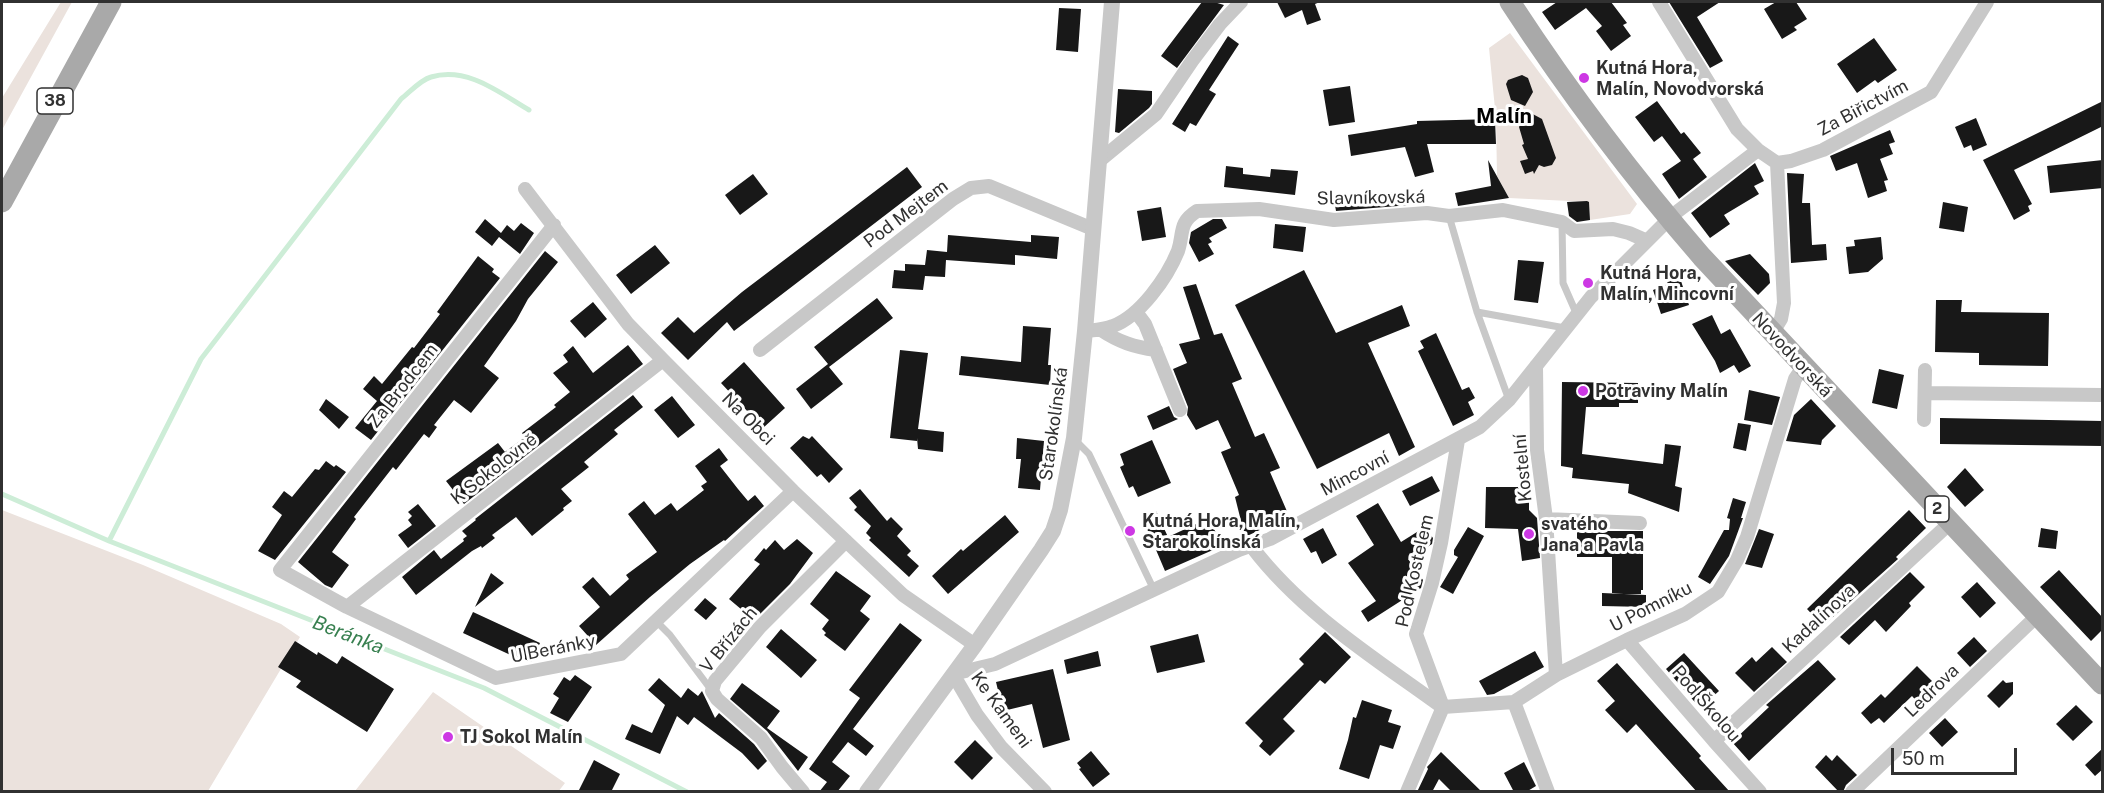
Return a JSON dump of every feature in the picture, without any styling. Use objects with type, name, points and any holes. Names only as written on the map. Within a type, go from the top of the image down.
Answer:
[{"type":"main road","name":"38","points":[[2,202],[45,119],[111,2]]},
{"type":"main road","name":"Novodvorská","points":[[1510,2],[1595,125],[1772,334],[2103,684]]},
{"type":"street","name":"Starokolínská","points":[[867,792],[975,645],[1053,531],[1062,500],[1093,330],[1094,229],[1112,2]]},
{"type":"street","points":[[1099,161],[1156,114],[1199,51],[1241,2]]},
{"type":"street","points":[[1659,2],[1737,129],[1758,150],[1777,163],[1784,303],[1781,319],[1772,334]]},
{"type":"street","name":"Za Biřictvím","points":[[1777,163],[1791,162],[1823,150],[1931,92],[1987,2]]},
{"type":"street","points":[[1673,215],[1758,150]]},
{"type":"street","name":"Pod Mejtem","points":[[760,350],[953,199],[971,188],[989,186],[1094,229]]},
{"type":"street","name":"Na Obci","points":[[525,189],[628,324],[663,360],[794,491],[903,595],[975,645]]},
{"type":"street","name":"Slavníkovská","points":[[1093,330],[1114,326],[1136,312],[1168,270],[1179,249],[1182,228],[1189,216],[1197,211],[1259,209],[1334,220],[1427,213],[1449,216],[1503,210],[1562,222],[1574,231],[1613,229],[1646,240]]},
{"type":"street","name":"Mincovní","points":[[953,674],[995,664],[1239,550],[1252,547],[1480,427],[1509,400],[1577,315],[1646,240],[1673,215]]},
{"type":"street","name":"Za Brodcem","points":[[280,570],[554,225]]},
{"type":"street","points":[[1136,312],[1145,324],[1180,410]]},
{"type":"street","points":[[1093,330],[1123,343],[1156,350]]},
{"type":"street","name":"K Sokolovně","points":[[347,607],[663,360]]},
{"type":"street","name":"Kostelní","points":[[1536,366],[1537,450],[1546,519],[1556,675]]},
{"type":"street","name":"U Pomníku","points":[[1443,707],[1514,702],[1556,675],[1685,614],[1718,592],[1748,537],[1795,379],[1803,367]]},
{"type":"street","points":[[1924,420],[1925,370]]},
{"type":"street","points":[[1925,393],[2103,395]]},
{"type":"street","name":"Pod Kostelem","points":[[1443,707],[1416,634],[1442,543],[1458,440]]},
{"type":"street","name":"U Beránky","points":[[280,570],[347,607],[496,678],[621,654],[794,491]]},
{"type":"street","points":[[1546,519],[1640,523]]},
{"type":"street","name":"Kadalínova","points":[[1713,741],[1950,523]]},
{"type":"street","name":"V Břízách","points":[[803,792],[782,768],[761,738],[717,699],[712,691],[715,681],[760,627],[846,541]]},
{"type":"street","points":[[1252,547],[1271,571],[1304,602],[1353,643],[1443,707],[1407,792]]},
{"type":"street","name":"Ledrova","points":[[1852,792],[2037,616]]},
{"type":"street","name":"Pod Školou","points":[[1627,640],[1760,792]]},
{"type":"street","name":"Ke Kameni","points":[[953,674],[977,715],[1001,747],[1045,792]]},
{"type":"street","points":[[1514,702],[1548,792]]},
{"type":"lane","points":[[1449,216],[1477,312],[1509,400]]},
{"type":"lane","points":[[1562,222],[1563,282],[1577,315]]},
{"type":"lane","points":[[1477,312],[1566,328]]},
{"type":"lane","points":[[1074,438],[1089,454],[1154,590]]},
{"type":"lane","points":[[656,621],[670,635],[712,691]]},
{"type":"shaded area","points":[[61,2],[72,2],[2,130],[2,98]]},
{"type":"shaded area","points":[[1510,33],[1637,204],[1630,214],[1590,220],[1589,202],[1509,198],[1497,176],[1496,119],[1489,48]]},
{"type":"shaded area","points":[[2,510],[143,565],[281,624],[300,637],[208,791],[2,791]]},
{"type":"shaded area","name":"TJ Sokol Malín","points":[[433,692],[565,783],[558,792],[355,791]]},
{"type":"building","points":[[1202,2],[1224,5],[1177,68],[1161,56]]},
{"type":"building","points":[[1277,2],[1320,2],[1315,4],[1321,20],[1307,25],[1302,10],[1285,18]]},
{"type":"building","points":[[1557,2],[1611,2],[1627,23],[1623,25],[1631,36],[1611,51],[1596,31],[1602,26],[1586,8],[1555,30],[1542,12]]},
{"type":"building","points":[[1669,2],[1720,2],[1697,17],[1723,61],[1710,68]]},
{"type":"building","points":[[1776,2],[1796,2],[1807,19],[1794,27],[1797,30],[1782,39],[1764,9]]},
{"type":"building","points":[[1059,8],[1081,9],[1078,52],[1056,50]]},
{"type":"building","points":[[1228,36],[1239,44],[1209,90],[1216,94],[1196,126],[1190,123],[1185,132],[1172,124]]},
{"type":"building","points":[[1874,38],[1897,70],[1878,83],[1875,80],[1857,93],[1837,64]]},
{"type":"building","points":[[1522,75],[1528,78],[1533,92],[1525,106],[1511,100],[1506,84],[1508,80]]},
{"type":"building","points":[[1350,86],[1355,122],[1329,126],[1323,90]]},
{"type":"building","points":[[1118,89],[1152,91],[1152,104],[1149,108],[1119,133],[1115,132]]},
{"type":"building","points":[[1657,101],[1681,134],[1684,132],[1701,153],[1693,159],[1707,177],[1679,199],[1662,174],[1681,161],[1662,136],[1654,142],[1635,117]]},
{"type":"building","points":[[2103,101],[2103,126],[2014,170],[2032,204],[2028,206],[2030,211],[2014,220],[1983,160]]},
{"type":"building","points":[[1527,111],[1542,119],[1556,158],[1552,165],[1544,167],[1539,165],[1534,174],[1533,171],[1525,174],[1520,161],[1528,159],[1522,145],[1524,144],[1519,127]]},
{"type":"building","points":[[1976,118],[1987,145],[1973,151],[1971,145],[1964,148],[1955,127]]},
{"type":"building","points":[[1495,119],[1496,144],[1427,144],[1434,172],[1415,177],[1405,147],[1351,156],[1348,135],[1417,124],[1417,121]]},
{"type":"building","points":[[1890,130],[1895,142],[1889,144],[1893,154],[1880,159],[1888,180],[1884,181],[1887,191],[1868,198],[1857,163],[1836,171],[1830,156]]},
{"type":"building","points":[[1488,160],[1509,198],[1458,206],[1455,193],[1491,186]]},
{"type":"building","points":[[2103,160],[2103,188],[2050,193],[2047,166]]},
{"type":"building","points":[[1755,163],[1764,181],[1754,186],[1759,194],[1724,215],[1730,224],[1710,238],[1691,213]]},
{"type":"building","points":[[1226,166],[1243,168],[1243,174],[1270,177],[1271,169],[1298,171],[1295,195],[1224,187]]},
{"type":"building","points":[[907,167],[922,187],[734,331],[727,322],[688,360],[661,333],[678,317],[694,333],[742,292]]},
{"type":"building","points":[[1787,173],[1804,174],[1802,203],[1810,203],[1812,245],[1826,244],[1827,260],[1791,263]]},
{"type":"building","points":[[753,174],[768,194],[740,215],[725,195]]},
{"type":"building","points":[[1408,191],[1410,205],[1336,211],[1334,199]]},
{"type":"building","points":[[1567,202],[1589,202],[1590,220],[1577,222],[1569,216]]},
{"type":"building","points":[[1943,202],[1968,207],[1964,232],[1939,228]]},
{"type":"building","points":[[1161,207],[1166,237],[1142,241],[1137,211]]},
{"type":"building","points":[[485,219],[501,233],[507,225],[514,231],[521,223],[534,233],[520,254],[499,237],[492,246],[475,232]]},
{"type":"building","points":[[1213,219],[1222,219],[1227,228],[1209,238],[1212,242],[1208,244],[1214,254],[1199,262],[1189,243],[1191,232]]},
{"type":"building","points":[[1275,224],[1306,227],[1303,252],[1273,248]]},
{"type":"building","points":[[948,235],[1031,242],[1031,235],[1059,237],[1057,259],[1015,255],[1015,265],[946,260],[945,277],[925,276],[923,290],[892,288],[894,270],[905,271],[905,264],[925,265],[927,250],[947,252]]},
{"type":"building","points":[[1881,237],[1883,259],[1868,272],[1849,274],[1846,247],[1855,246],[1854,240]]},
{"type":"building","points":[[655,245],[670,263],[631,294],[616,275]]},
{"type":"building","points":[[545,251],[558,262],[528,299],[516,321],[484,366],[499,378],[471,413],[454,400],[434,425],[437,427],[429,438],[424,434],[396,470],[393,467],[354,517],[356,519],[332,552],[349,565],[332,588],[325,585],[298,562]]},
{"type":"building","points":[[1750,254],[1769,274],[1770,283],[1758,295],[1725,261]]},
{"type":"building","points":[[478,256],[494,269],[492,272],[500,278],[371,440],[355,428],[377,401],[363,389],[374,376],[382,384],[412,347],[414,348],[440,314],[437,312]]},
{"type":"building","points":[[1518,260],[1544,262],[1538,303],[1514,300]]},
{"type":"building","points":[[1304,270],[1336,333],[1402,305],[1410,326],[1368,343],[1415,447],[1399,456],[1389,433],[1317,469],[1235,305]]},
{"type":"building","points":[[1678,272],[1689,305],[1661,314],[1653,290],[1668,284],[1665,276]]},
{"type":"building","points":[[1196,284],[1214,335],[1222,333],[1242,379],[1232,383],[1255,437],[1264,433],[1280,468],[1270,472],[1289,516],[1245,537],[1235,497],[1239,495],[1221,452],[1231,448],[1218,420],[1196,430],[1187,415],[1188,407],[1173,369],[1187,363],[1179,344],[1200,339],[1183,287]]},
{"type":"building","points":[[877,298],[893,318],[829,367],[843,384],[811,409],[796,389],[828,364],[814,347]]},
{"type":"building","points":[[1936,300],[1962,300],[1961,312],[2049,313],[2048,366],[1979,365],[1979,353],[1935,352]]},
{"type":"building","points":[[593,302],[607,319],[585,338],[570,321]]},
{"type":"building","points":[[1712,315],[1721,334],[1730,329],[1751,366],[1739,373],[1734,365],[1720,373],[1692,324]]},
{"type":"building","points":[[1023,326],[1051,328],[1048,365],[1051,365],[1050,385],[959,375],[961,356],[1021,362]]},
{"type":"building","points":[[1436,333],[1462,390],[1469,387],[1475,398],[1468,402],[1474,415],[1453,426],[1418,351],[1424,348],[1420,341]]},
{"type":"building","points":[[628,345],[643,364],[464,504],[446,481],[498,443],[505,452],[525,437],[522,433],[556,407],[554,405],[570,392],[553,373],[568,362],[563,355],[573,346],[593,373]]},
{"type":"building","points":[[900,350],[928,353],[918,429],[944,432],[943,452],[918,449],[917,438],[917,441],[890,438]]},
{"type":"building","points":[[744,362],[785,408],[763,428],[721,383]]},
{"type":"building","points":[[1879,369],[1904,375],[1897,409],[1872,403]]},
{"type":"building","points":[[1562,382],[1638,383],[1638,403],[1619,403],[1619,407],[1586,407],[1582,454],[1663,464],[1665,444],[1681,446],[1675,486],[1682,488],[1679,512],[1628,493],[1629,484],[1572,478],[1573,468],[1561,466]]},
{"type":"building","points":[[1749,390],[1780,397],[1772,425],[1744,420]]},
{"type":"building","points":[[633,395],[643,407],[614,430],[618,434],[584,462],[589,467],[561,489],[572,501],[563,508],[564,510],[532,536],[516,517],[492,535],[495,538],[482,548],[481,546],[472,551],[416,595],[402,577],[434,550],[441,559],[464,541],[463,539],[467,536],[462,531],[475,519]]},
{"type":"building","points":[[672,396],[695,425],[678,438],[654,410]]},
{"type":"building","points":[[326,399],[349,417],[339,429],[319,410]]},
{"type":"building","points":[[1811,399],[1836,426],[1822,440],[1821,445],[1786,441],[1794,415]]},
{"type":"building","points":[[1169,406],[1174,417],[1178,419],[1153,430],[1147,416]]},
{"type":"building","points":[[1940,418],[2103,421],[2103,446],[1940,444]]},
{"type":"building","points":[[1738,423],[1751,425],[1746,451],[1733,448]]},
{"type":"building","points":[[803,436],[809,439],[812,436],[843,469],[829,483],[821,474],[817,477],[790,448]]},
{"type":"building","points":[[1017,438],[1044,441],[1040,490],[1018,488],[1021,459],[1016,459]]},
{"type":"building","points":[[1152,440],[1171,483],[1138,497],[1133,486],[1129,488],[1120,467],[1124,465],[1120,454]]},
{"type":"building","points":[[719,448],[728,460],[720,466],[748,501],[755,495],[764,506],[725,541],[690,564],[650,597],[596,645],[579,626],[600,607],[582,587],[593,577],[610,596],[629,579],[626,575],[657,552],[628,514],[644,501],[655,515],[671,503],[677,511],[704,490],[701,486],[707,482],[695,466]]},
{"type":"building","points":[[326,461],[346,472],[275,560],[258,551],[282,515],[272,507],[284,491],[292,497],[315,469],[319,470]]},
{"type":"building","points":[[1965,468],[1984,490],[1965,507],[1947,487]]},
{"type":"building","points":[[1432,476],[1440,491],[1410,506],[1402,491]]},
{"type":"building","points":[[1486,487],[1529,487],[1529,510],[1537,518],[1540,558],[1522,561],[1518,529],[1485,528]]},
{"type":"building","points":[[860,489],[887,521],[891,517],[903,529],[897,536],[911,551],[907,555],[919,566],[909,577],[869,540],[871,538],[866,533],[871,526],[854,510],[857,507],[849,498]]},
{"type":"building","points":[[1733,498],[1746,502],[1741,518],[1743,518],[1729,556],[1710,584],[1698,577],[1724,530],[1729,530],[1730,519],[1727,518]]},
{"type":"building","points":[[1378,503],[1401,542],[1425,527],[1433,538],[1432,544],[1408,559],[1423,580],[1421,588],[1368,622],[1361,611],[1376,601],[1348,563],[1374,545],[1356,516]]},
{"type":"building","points":[[418,504],[436,526],[408,548],[398,535],[412,525],[408,520],[412,516],[408,512]]},
{"type":"building","points":[[1909,510],[1926,528],[1896,557],[1898,559],[1823,626],[1807,609]]},
{"type":"building","points":[[1156,511],[1168,537],[1209,518],[1222,546],[1165,571],[1142,517]]},
{"type":"building","points":[[1005,515],[1019,532],[948,594],[932,576],[961,549],[963,551]]},
{"type":"building","points":[[1468,527],[1484,536],[1453,594],[1440,587],[1458,557],[1454,555],[1454,550]]},
{"type":"building","points":[[1323,528],[1337,555],[1322,564],[1316,551],[1311,553],[1303,539]]},
{"type":"building","points":[[2041,528],[2058,531],[2056,549],[2038,547]]},
{"type":"building","points":[[1759,529],[1774,534],[1762,568],[1745,564]]},
{"type":"building","points":[[1577,531],[1643,531],[1643,590],[1641,594],[1612,594],[1612,557],[1577,557]]},
{"type":"building","points":[[797,539],[813,553],[790,584],[754,620],[729,599],[760,564],[754,560],[764,548],[766,550],[775,540],[784,550]]},
{"type":"building","points":[[2059,570],[2103,618],[2103,629],[2091,641],[2040,587]]},
{"type":"building","points":[[836,571],[871,596],[860,611],[870,619],[845,651],[824,635],[826,633],[822,629],[829,620],[810,604]]},
{"type":"building","points":[[1910,572],[1925,587],[1909,603],[1911,606],[1886,632],[1875,620],[1849,645],[1840,637]]},
{"type":"building","points":[[491,573],[504,583],[475,607]]},
{"type":"building","points":[[1977,582],[1996,603],[1980,618],[1961,597]]},
{"type":"building","points":[[1602,593],[1646,595],[1646,607],[1602,606]]},
{"type":"building","points":[[705,598],[717,608],[706,620],[694,610]]},
{"type":"building","points":[[473,612],[540,643],[531,662],[518,656],[517,658],[463,633]]},
{"type":"building","points":[[900,623],[922,640],[853,729],[874,746],[866,756],[848,742],[832,762],[850,776],[837,792],[819,792],[827,782],[809,769],[860,698],[849,690]]},
{"type":"building","points":[[781,629],[817,660],[801,678],[766,647]]},
{"type":"building","points":[[1325,632],[1351,657],[1325,684],[1320,680],[1283,719],[1295,731],[1270,756],[1259,746],[1263,741],[1245,723],[1304,664],[1299,659]]},
{"type":"building","points":[[1198,634],[1205,662],[1157,673],[1150,646]]},
{"type":"building","points":[[1974,637],[1987,651],[1970,667],[1957,653]]},
{"type":"building","points":[[295,641],[337,664],[342,656],[394,689],[367,732],[296,687],[301,681],[278,667]]},
{"type":"building","points":[[1772,647],[1787,662],[1754,692],[1735,673],[1752,657],[1756,662]]},
{"type":"building","points":[[1098,651],[1101,666],[1067,674],[1064,660]]},
{"type":"building","points":[[1535,651],[1544,667],[1494,694],[1487,695],[1479,681]]},
{"type":"building","points":[[1684,653],[1719,691],[1700,708],[1666,669]]},
{"type":"building","points":[[1818,660],[1836,679],[1749,761],[1732,742],[1769,707],[1766,705]]},
{"type":"building","points":[[1617,663],[1701,756],[1699,758],[1730,792],[1697,792],[1636,724],[1627,733],[1605,710],[1615,701],[1597,681]]},
{"type":"building","points":[[1917,666],[1932,681],[1928,684],[1935,692],[1920,705],[1912,696],[1884,723],[1879,718],[1871,724],[1861,713],[1881,694],[1885,698]]},
{"type":"building","points":[[1053,669],[1070,740],[1043,748],[1032,704],[1003,711],[996,682]]},
{"type":"building","points":[[575,675],[592,687],[568,722],[550,713],[559,698],[553,694],[564,677],[570,681]]},
{"type":"building","points":[[659,678],[681,698],[688,688],[698,696],[702,691],[715,718],[719,713],[754,744],[767,761],[758,770],[742,753],[694,717],[688,725],[677,716],[660,754],[625,739],[632,724],[652,733],[665,705],[648,690]]},
{"type":"building","points":[[2003,680],[2006,683],[2013,682],[2013,694],[1999,708],[1987,696]]},
{"type":"building","points":[[742,683],[780,711],[767,728],[808,757],[798,771],[767,731],[730,699]]},
{"type":"building","points":[[1362,700],[1392,710],[1388,722],[1401,726],[1393,749],[1380,745],[1369,779],[1339,769],[1353,717],[1356,718]]},
{"type":"building","points":[[2076,705],[2093,722],[2073,741],[2056,724]]},
{"type":"building","points":[[1945,718],[1958,732],[1942,747],[1929,733]]},
{"type":"building","points":[[975,740],[993,758],[972,780],[954,762]]},
{"type":"building","points":[[2103,748],[2103,769],[2095,776],[2085,765]]},
{"type":"building","points":[[1091,751],[1110,774],[1093,787],[1077,763]]},
{"type":"building","points":[[1441,752],[1482,792],[1452,792],[1439,779],[1432,792],[1417,792],[1427,767]]},
{"type":"building","points":[[1826,755],[1832,761],[1837,755],[1857,775],[1846,785],[1843,792],[1839,792],[1815,767]]},
{"type":"building","points":[[594,760],[620,774],[611,792],[578,792]]},
{"type":"building","points":[[1524,762],[1536,786],[1526,792],[1514,792],[1504,773]]},
{"type":"waterway","points":[[109,541],[201,359],[401,99],[431,77],[457,75],[483,83],[529,110]]},
{"type":"waterway","name":"Beránka","points":[[2,494],[109,541],[484,688],[687,792]]},
{"type":"place","name":"Kutná Hora, Malín, Novodvorská","points":[[1584,78]]},
{"type":"place","name":"Kutná Hora, Malín, Mincovní","points":[[1588,283]]},
{"type":"place","name":"Potraviny Malín","points":[[1583,391]]},
{"type":"place","name":"Kutná Hora, Malín, Starokolínská","points":[[1130,531]]},
{"type":"place","name":"svatého Jana a Pavla","points":[[1529,534]]},
{"type":"place","name":"TJ Sokol Malín","points":[[448,737]]},
{"type":"district","name":"Malín","points":[[1504,117]]}]
